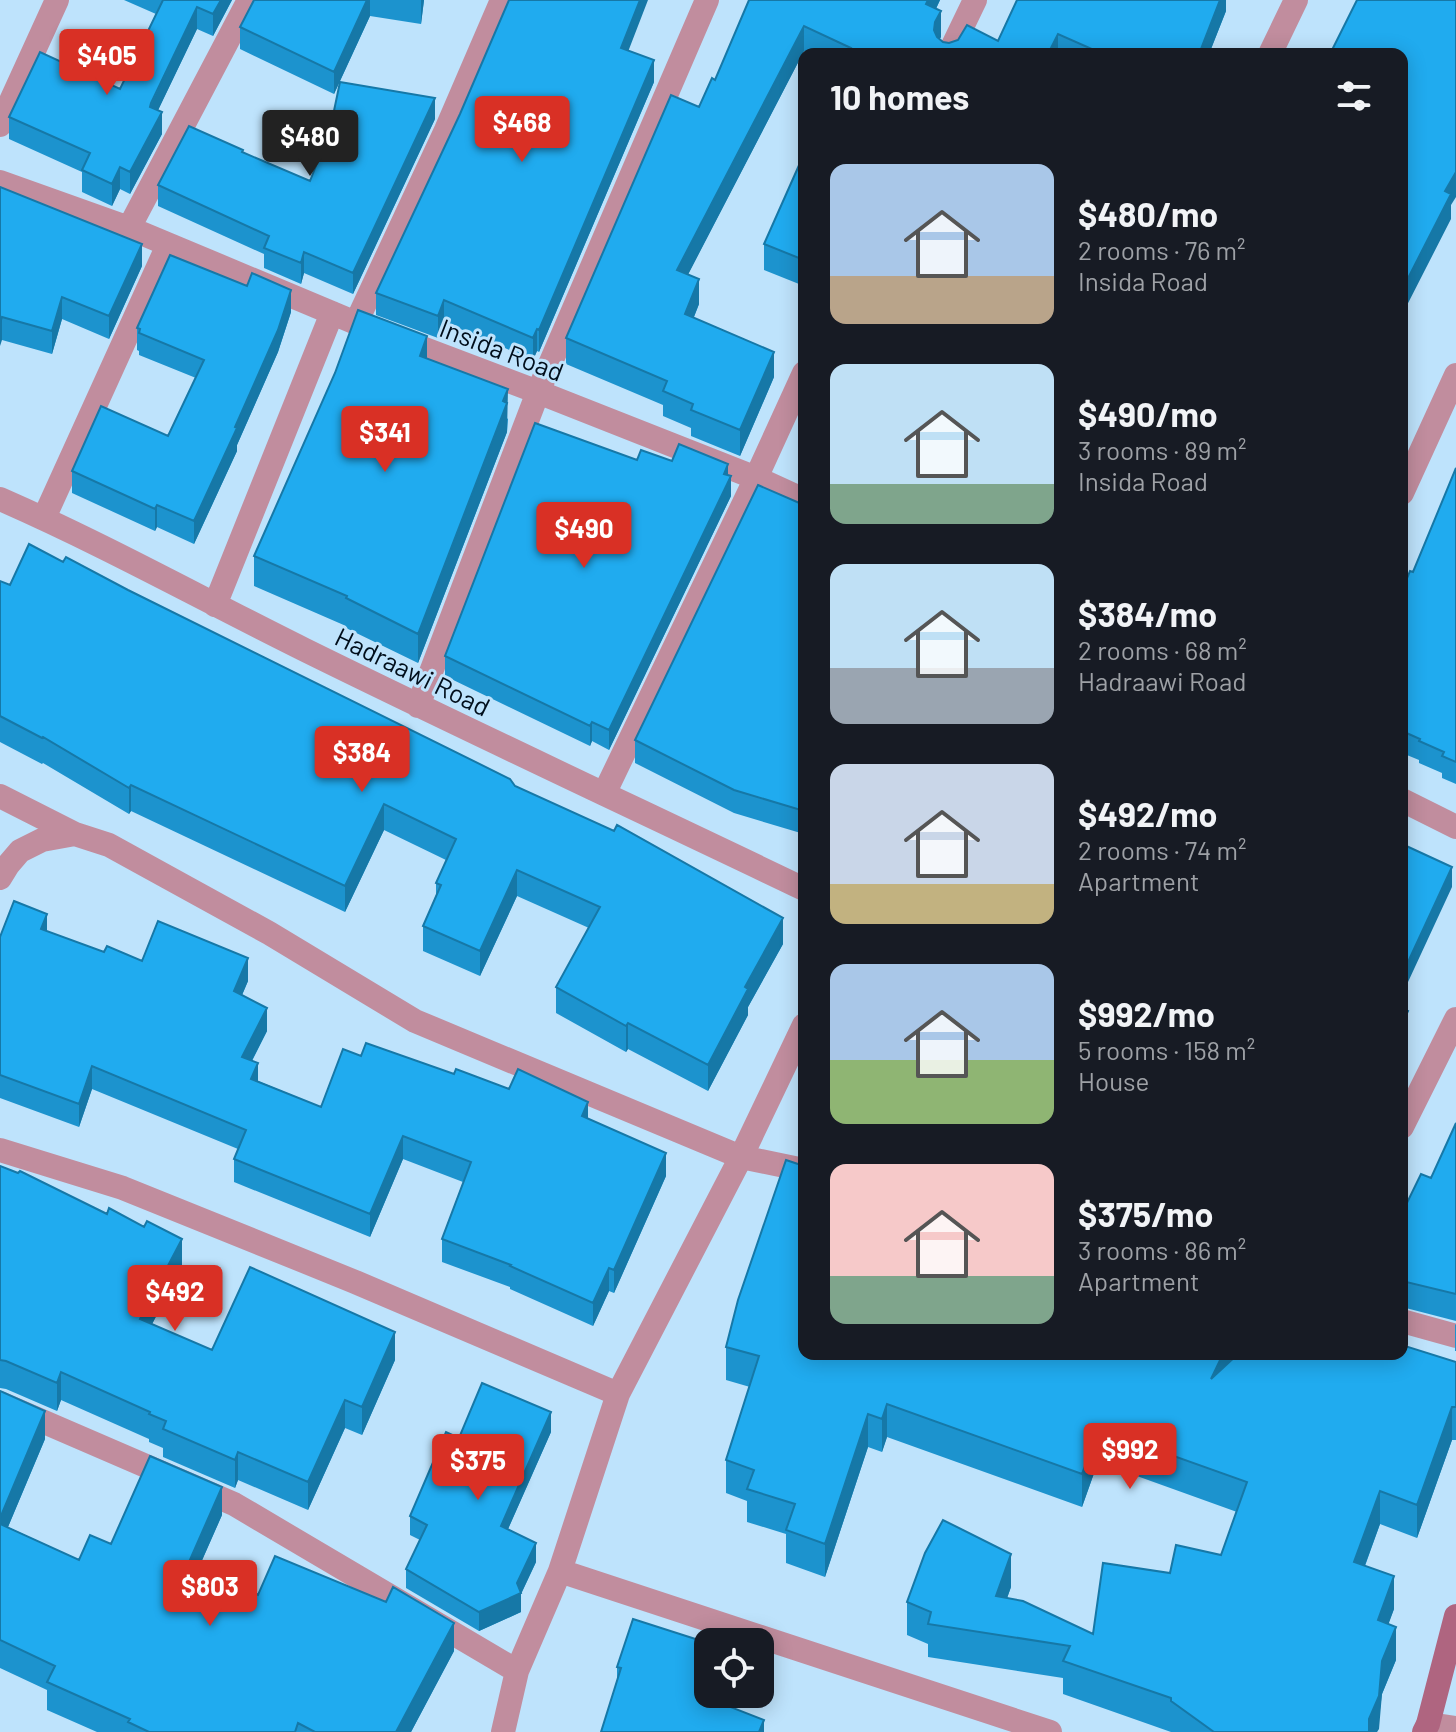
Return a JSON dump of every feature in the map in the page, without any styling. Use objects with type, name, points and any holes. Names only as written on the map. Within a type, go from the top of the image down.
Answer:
[{"type":"street","points":[[0,125],[57,0]]},
{"type":"street","points":[[129,228],[249,0]]},
{"type":"street","points":[[356,323],[446,130],[502,0]]},
{"type":"street","points":[[418,706],[538,392],[707,0]]},
{"type":"street","points":[[952,48],[975,0]]},
{"type":"street","points":[[1273,48],[1296,0]]},
{"type":"street","name":"Insida Road","points":[[0,182],[129,228],[356,323],[538,392],[798,497]]},
{"type":"street","points":[[44,518],[168,245]]},
{"type":"street","points":[[215,605],[332,313]]},
{"type":"street","points":[[1408,480],[1456,375]]},
{"type":"street","points":[[604,794],[798,386]]},
{"type":"street","name":"Hadraawi Road","points":[[0,499],[44,518],[418,706],[798,886]]},
{"type":"street","points":[[0,796],[75,834],[109,845],[269,933],[415,1021],[741,1157],[798,1169]]},
{"type":"street","points":[[1408,803],[1456,827]]},
{"type":"street","points":[[0,878],[20,851],[42,840],[75,834]]},
{"type":"street","points":[[1408,1115],[1456,1019]]},
{"type":"street","points":[[503,1732],[517,1671],[560,1571],[618,1394],[741,1157],[798,1038]]},
{"type":"street","points":[[0,1150],[123,1188],[353,1281],[618,1394]]},
{"type":"street","points":[[1408,1323],[1456,1336]]},
{"type":"street","points":[[0,1403],[234,1504],[517,1671]]},
{"type":"street","points":[[560,1571],[1050,1732]]},
{"type":"street","points":[[1456,1616],[1426,1728],[1456,1728]]},
{"type":"building","points":[[163,0],[221,0],[213,14],[197,7],[151,103],[150,107],[162,112],[130,172],[120,167],[112,184],[82,170],[90,153],[9,117],[40,52],[120,89]]},
{"type":"building","points":[[254,0],[367,0],[334,72],[240,27]]},
{"type":"building","points":[[509,0],[640,0],[621,48],[654,60],[533,338],[444,300],[438,316],[376,293],[460,114]]},
{"type":"building","points":[[749,0],[928,0],[926,4],[941,11],[935,22],[937,37],[949,43],[958,40],[967,25],[998,41],[1017,0],[1220,0],[1201,48],[1090,48],[1058,34],[1051,48],[851,48],[804,26],[677,270],[699,279],[685,314],[774,352],[740,430],[691,410],[693,404],[663,391],[667,381],[566,338],[671,95],[699,107],[712,78],[715,80]]},
{"type":"building","points":[[1357,0],[1456,0],[1456,172],[1445,191],[1451,194],[1408,278],[1408,48],[1333,48]]},
{"type":"building","points":[[340,82],[435,98],[353,273],[304,252],[301,263],[264,248],[269,236],[158,185],[189,126],[310,181],[330,130]]},
{"type":"building","points":[[798,168],[798,258],[764,244]]},
{"type":"building","points":[[0,187],[142,244],[109,316],[62,297],[52,331],[2,317],[0,323]]},
{"type":"building","points":[[170,255],[247,286],[252,273],[291,290],[278,330],[237,428],[194,521],[157,505],[155,509],[72,471],[101,406],[168,436],[204,360],[139,333],[140,329],[137,328]]},
{"type":"building","points":[[358,310],[427,336],[420,356],[508,389],[503,401],[507,403],[418,634],[347,596],[254,556],[335,373]]},
{"type":"building","points":[[535,423],[637,460],[641,450],[672,461],[679,444],[728,464],[724,474],[731,476],[609,730],[592,722],[590,726],[445,656]]},
{"type":"building","points":[[1456,468],[1456,762],[1442,756],[1444,752],[1408,734],[1408,576],[1410,571],[1413,572]]},
{"type":"building","points":[[758,485],[798,502],[798,809],[734,790],[635,740]]},
{"type":"building","points":[[29,544],[63,562],[66,557],[510,779],[515,786],[614,831],[617,825],[783,918],[745,987],[748,989],[708,1065],[628,1023],[626,1026],[556,987],[600,907],[517,870],[480,951],[423,926],[441,885],[436,883],[456,839],[384,804],[345,886],[131,785],[129,788],[43,737],[0,716],[0,581],[10,585]]},
{"type":"building","points":[[1408,847],[1452,867],[1408,962]]},
{"type":"building","points":[[14,901],[47,914],[41,929],[104,952],[107,946],[142,961],[158,921],[248,958],[234,991],[267,1008],[242,1057],[258,1063],[251,1079],[321,1107],[343,1049],[361,1056],[366,1043],[454,1074],[456,1069],[509,1089],[518,1069],[588,1102],[582,1116],[666,1153],[614,1270],[609,1268],[593,1303],[511,1265],[442,1239],[471,1162],[403,1136],[370,1214],[234,1159],[246,1130],[92,1066],[79,1104],[0,1075],[0,937]]},
{"type":"building","points":[[1456,1123],[1456,1294],[1408,1282],[1408,1201],[1421,1174],[1431,1178]]},
{"type":"building","points":[[786,1160],[798,1164],[798,1360],[1220,1360],[1211,1379],[1232,1360],[1408,1360],[1408,1347],[1456,1362],[1456,1407],[1452,1407],[1417,1505],[1380,1491],[1354,1562],[1394,1576],[1378,1620],[1396,1627],[1382,1661],[1379,1696],[1369,1719],[1369,1732],[1214,1732],[1171,1698],[1063,1661],[1070,1646],[928,1624],[931,1612],[907,1602],[925,1553],[943,1520],[1011,1554],[996,1596],[1023,1601],[1093,1634],[1103,1563],[1170,1573],[1176,1545],[1221,1555],[1247,1482],[1098,1429],[1082,1474],[887,1404],[882,1419],[868,1414],[825,1544],[786,1530],[795,1504],[747,1489],[754,1470],[726,1460],[759,1356],[726,1347],[738,1300]]},
{"type":"building","points":[[0,1166],[18,1173],[20,1171],[107,1214],[109,1208],[144,1227],[147,1221],[182,1239],[140,1319],[212,1350],[250,1267],[395,1332],[362,1407],[345,1400],[308,1482],[238,1452],[235,1460],[163,1429],[166,1421],[150,1412],[61,1372],[57,1383],[0,1360]]},
{"type":"building","points":[[482,1383],[551,1412],[501,1526],[536,1543],[517,1583],[521,1593],[479,1612],[406,1569],[427,1525],[410,1516],[446,1432],[459,1438]]},
{"type":"building","points":[[0,1391],[45,1411],[0,1518]]},
{"type":"building","points":[[150,1456],[222,1487],[189,1562],[258,1595],[275,1556],[386,1602],[393,1587],[454,1623],[396,1732],[315,1732],[298,1723],[295,1732],[149,1732],[128,1722],[130,1719],[47,1682],[55,1666],[0,1640],[0,1524],[79,1560],[90,1535],[111,1544]]},
{"type":"building","points":[[633,1619],[694,1639],[694,1708],[733,1708],[764,1720],[759,1732],[601,1732],[621,1668],[617,1667]]}]
